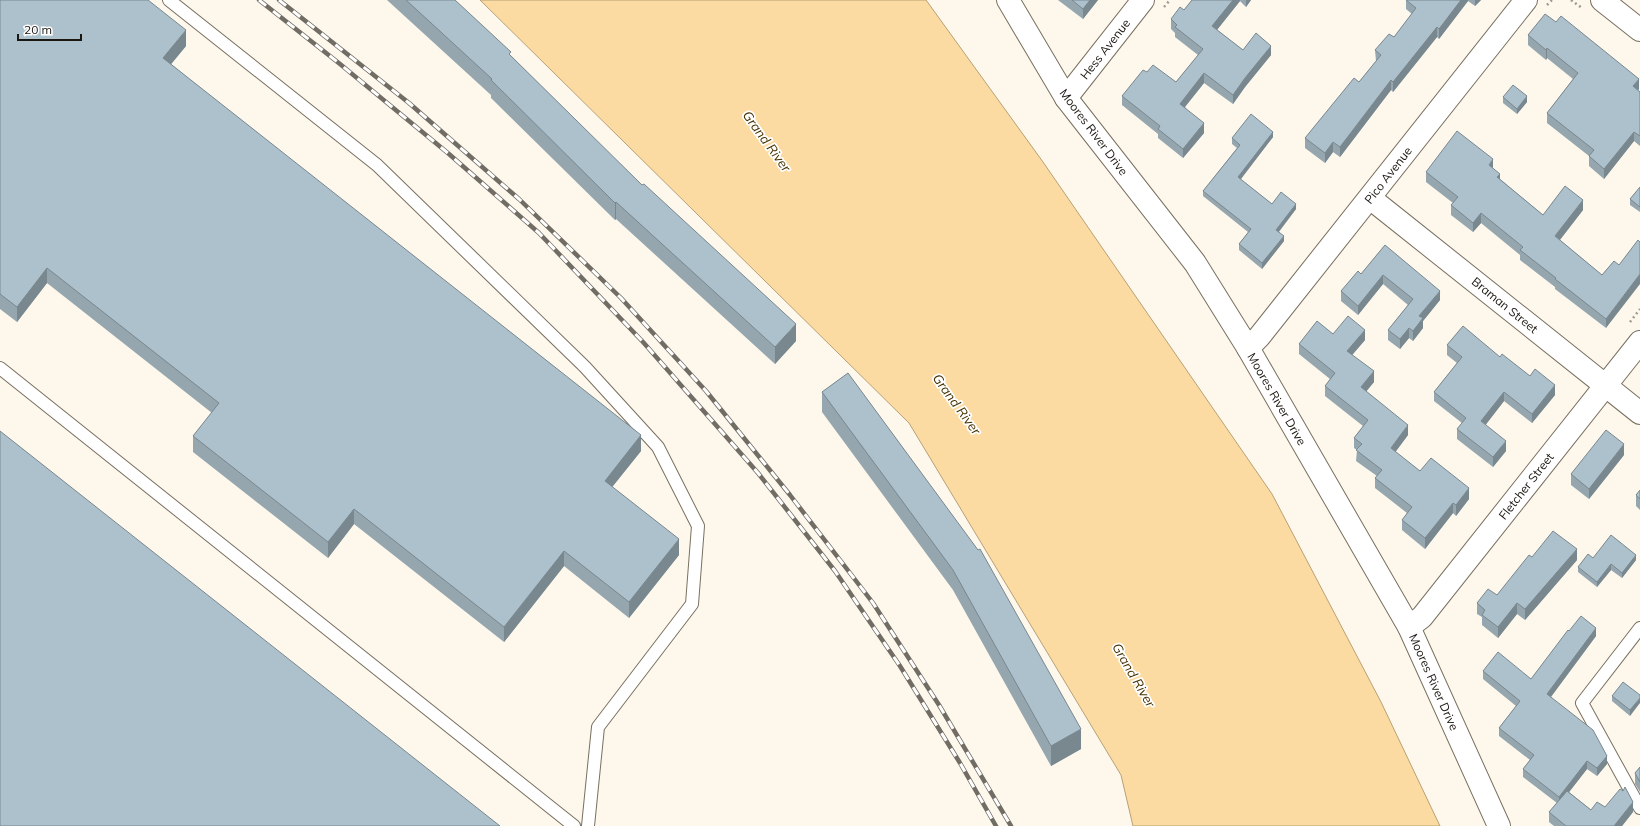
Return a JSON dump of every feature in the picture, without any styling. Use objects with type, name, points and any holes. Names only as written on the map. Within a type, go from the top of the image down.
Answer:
[{"type":"street","name":"Moores River Drive","points":[[1008,0],[1066,98],[1195,263],[1248,348],[1409,627],[1499,826]]},
{"type":"street","name":"Hess Avenue","points":[[1066,98],[1143,0]]},
{"type":"street","name":"Pico Avenue","points":[[1248,348],[1259,337],[1526,0]]},
{"type":"street","points":[[1602,0],[1640,30]]},
{"type":"street","name":"Braman Street","points":[[1370,198],[1640,413]]},
{"type":"street","name":"Fletcher Street","points":[[1409,627],[1422,617],[1640,342]]},
{"type":"lane","points":[[169,0],[377,165],[585,367],[658,447],[698,526],[692,604],[598,727],[588,826]]},
{"type":"lane","points":[[0,368],[574,826]]},
{"type":"lane","points":[[1640,628],[1582,703],[1640,808]]},
{"type":"water","name":"Grand River","points":[[480,0],[926,0],[1043,162],[1272,494],[1381,702],[1440,826],[1133,826],[1121,775],[909,423]]},
{"type":"building","points":[[0,0],[148,0],[186,30],[163,58],[641,435],[605,481],[679,539],[629,602],[564,551],[504,627],[354,509],[328,542],[193,436],[219,403],[47,268],[17,307],[0,294]]},
{"type":"building","points":[[406,0],[455,0],[511,52],[509,54],[642,185],[644,184],[796,324],[775,347],[616,202],[615,203],[491,80],[492,79]]},
{"type":"building","points":[[1072,0],[1090,0],[1083,9]]},
{"type":"building","points":[[1192,0],[1233,0],[1212,26],[1243,50],[1256,33],[1271,46],[1233,95],[1204,73],[1180,104],[1204,123],[1183,149],[1158,129],[1160,126],[1122,96],[1143,70],[1147,72],[1153,65],[1176,82],[1203,49],[1175,27],[1177,25],[1171,19],[1180,7],[1184,10]]},
{"type":"building","points":[[1406,0],[1461,0],[1439,29],[1437,27],[1393,82],[1391,80],[1340,147],[1333,142],[1325,153],[1305,138],[1354,78],[1359,82],[1381,55],[1375,50],[1389,34],[1394,37],[1416,8]]},
{"type":"building","points":[[1545,14],[1556,22],[1561,16],[1639,79],[1633,86],[1640,92],[1640,136],[1634,132],[1604,169],[1589,156],[1594,150],[1547,113],[1578,73],[1528,35]]},
{"type":"building","points":[[1513,85],[1527,96],[1517,109],[1503,97]]},
{"type":"building","points":[[1251,114],[1273,132],[1238,177],[1272,204],[1281,192],[1296,204],[1276,230],[1284,236],[1262,263],[1239,244],[1251,229],[1203,191],[1240,145],[1232,138]]},
{"type":"building","points":[[1457,131],[1493,159],[1489,165],[1500,174],[1497,177],[1543,215],[1565,186],[1583,200],[1555,236],[1602,275],[1614,261],[1619,265],[1638,240],[1640,242],[1640,274],[1606,319],[1520,250],[1523,247],[1481,213],[1473,223],[1451,205],[1458,197],[1426,172]]},
{"type":"building","points":[[1640,187],[1640,207],[1630,199]]},
{"type":"building","points":[[1385,245],[1440,291],[1419,316],[1423,318],[1413,331],[1409,328],[1400,339],[1388,330],[1413,299],[1383,275],[1358,306],[1341,291],[1358,271],[1361,274]]},
{"type":"building","points":[[1348,316],[1365,330],[1347,351],[1374,371],[1361,387],[1408,425],[1391,448],[1420,471],[1431,458],[1469,488],[1456,505],[1453,503],[1425,538],[1402,520],[1412,507],[1375,478],[1382,470],[1356,450],[1362,444],[1354,438],[1368,420],[1325,386],[1335,373],[1299,344],[1317,321],[1333,334]]},
{"type":"building","points":[[1463,326],[1500,357],[1502,354],[1530,376],[1535,369],[1555,385],[1532,414],[1504,392],[1481,421],[1506,441],[1493,457],[1457,429],[1466,418],[1434,392],[1462,357],[1447,345]]},
{"type":"building","points":[[848,373],[978,550],[980,549],[1081,729],[1051,746],[953,570],[822,392]]},
{"type":"building","points":[[1606,430],[1624,444],[1589,489],[1571,474]]},
{"type":"building","points":[[0,431],[500,826],[0,826]]},
{"type":"building","points":[[1640,490],[1640,499],[1636,495]]},
{"type":"building","points":[[1553,531],[1577,549],[1525,609],[1517,603],[1498,627],[1482,615],[1485,610],[1477,603],[1488,589],[1497,595],[1529,555],[1532,557]]},
{"type":"building","points":[[1611,535],[1636,555],[1622,573],[1611,564],[1597,582],[1578,567],[1588,554],[1593,558]]},
{"type":"building","points":[[1581,616],[1596,628],[1547,694],[1593,730],[1607,756],[1597,768],[1587,761],[1559,797],[1523,769],[1534,755],[1499,728],[1520,701],[1483,671],[1498,652],[1531,679],[1568,630],[1569,631]]},
{"type":"building","points":[[1623,682],[1640,695],[1640,698],[1630,710],[1612,696]]},
{"type":"building","points":[[1640,767],[1640,782],[1635,773]]},
{"type":"building","points":[[1625,787],[1633,802],[1614,826],[1566,826],[1549,812],[1567,791],[1591,810],[1597,802],[1605,807],[1620,789],[1623,791]]},
{"type":"railway","points":[[259,0],[340,64],[449,154],[539,233],[643,342],[758,473],[835,571],[900,666],[960,763],[996,826]]},
{"type":"railway","points":[[279,0],[409,103],[519,199],[621,298],[706,391],[790,495],[873,603],[939,705],[1011,826]]}]
